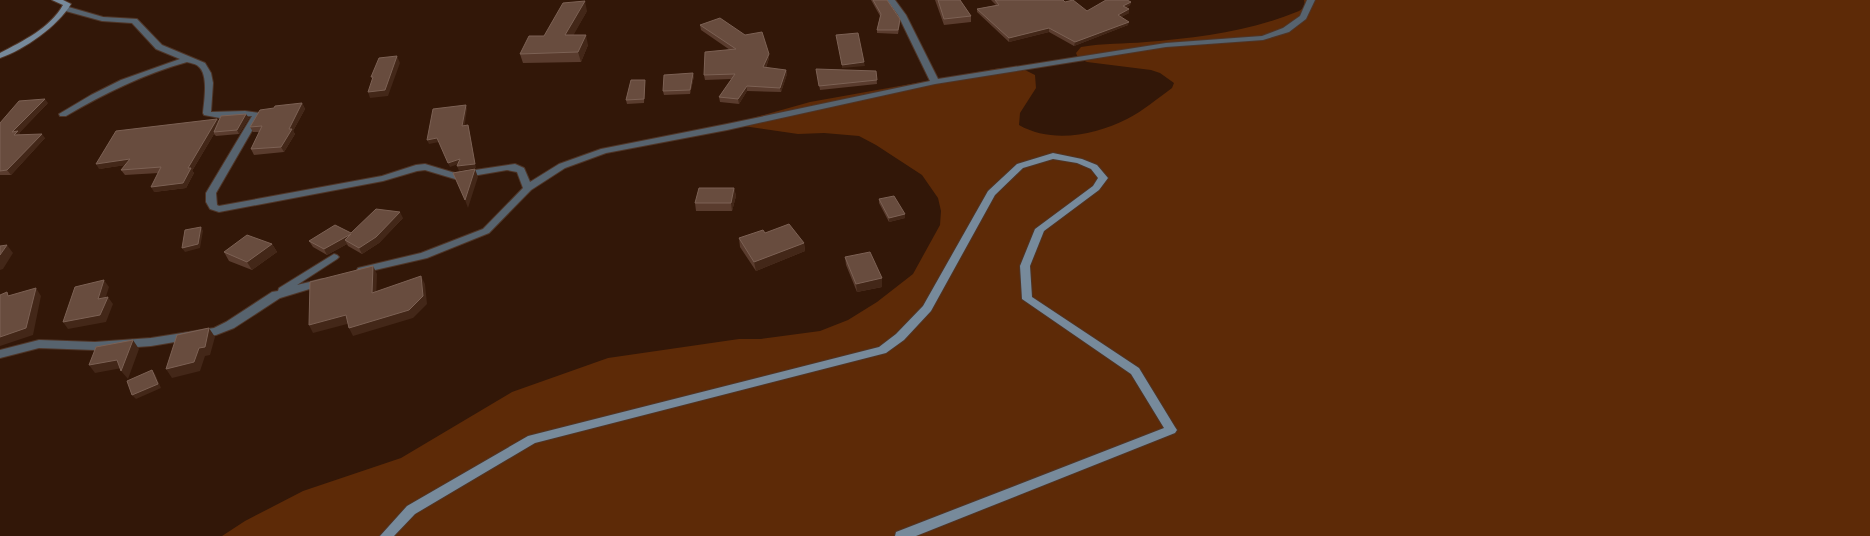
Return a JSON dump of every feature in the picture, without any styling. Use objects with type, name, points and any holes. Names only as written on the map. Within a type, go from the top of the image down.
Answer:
[{"type":"main road","points":[[0,56],[37,35],[65,8],[67,4],[56,0]]},
{"type":"main road","points":[[386,536],[411,510],[532,439],[882,350],[900,337],[928,308],[991,193],[1020,166],[1052,156],[1079,161],[1094,167],[1103,178],[1096,188],[1040,229],[1026,266],[1027,299],[1135,371],[1171,430],[901,536]]},
{"type":"street","points":[[892,0],[902,15],[935,82]]},
{"type":"street","points":[[348,274],[424,256],[486,231],[528,188],[562,166],[604,151],[636,143],[728,127],[935,82],[1166,45],[1263,38],[1286,30],[1303,17],[1311,0]]},
{"type":"street","points":[[65,8],[102,19],[134,21],[159,47],[202,65],[207,73],[209,83],[207,112],[217,116],[249,113],[257,115],[211,193],[213,207],[229,207],[383,178],[425,167],[445,175],[455,176],[507,166],[515,167],[522,170],[528,188]]},
{"type":"street","points":[[62,114],[125,80],[188,58]]},
{"type":"street","points":[[0,354],[39,344],[95,346],[151,342],[216,331],[230,325],[334,257]]},
{"type":"street","points":[[276,295],[330,280]]},
{"type":"shaded area","points":[[1304,0],[1870,0],[1870,536],[222,536],[245,521],[303,491],[401,458],[512,392],[608,358],[739,339],[761,339],[820,331],[848,320],[877,302],[913,274],[940,225],[941,211],[938,198],[922,175],[859,136],[824,133],[798,134],[743,126],[742,121],[810,102],[1000,68],[1021,68],[1035,75],[1036,88],[1020,113],[1019,125],[1032,131],[1059,136],[1087,133],[1115,125],[1133,116],[1172,88],[1174,83],[1160,73],[1151,70],[1087,62],[1078,58],[1076,53],[1081,47],[1185,38],[1243,29],[1299,11],[1305,7]]},
{"type":"building","points":[[873,0],[887,0],[900,19],[898,30],[877,30],[881,14]]},
{"type":"building","points":[[938,0],[960,0],[971,16],[944,19]]},
{"type":"building","points":[[995,0],[1063,0],[1065,2],[1073,0],[1087,11],[1106,0],[1127,0],[1131,2],[1123,6],[1129,9],[1118,15],[1129,22],[1075,42],[1049,28],[1009,38],[977,9],[999,5]]},
{"type":"building","points":[[585,1],[565,35],[586,35],[578,52],[520,54],[529,36],[544,36],[563,3]]},
{"type":"building","points":[[720,18],[745,35],[762,32],[769,54],[763,67],[786,70],[780,88],[747,86],[738,99],[719,97],[735,74],[704,75],[705,52],[736,49],[700,25]]},
{"type":"building","points":[[858,33],[864,62],[842,65],[836,35]]},
{"type":"building","points":[[397,56],[385,90],[368,92],[373,77],[371,77],[379,58]]},
{"type":"building","points":[[816,69],[876,71],[877,80],[819,86]]},
{"type":"building","points":[[693,73],[690,90],[663,91],[664,75]]},
{"type":"building","points":[[631,80],[645,80],[644,99],[626,100]]},
{"type":"building","points":[[45,99],[12,132],[18,131],[14,135],[42,134],[7,170],[0,171],[0,123],[19,101]]},
{"type":"building","points":[[302,103],[289,129],[292,129],[281,147],[251,149],[262,126],[250,127],[260,110]]},
{"type":"building","points":[[466,105],[462,126],[468,125],[475,164],[457,166],[460,159],[448,163],[437,138],[427,140],[433,109]]},
{"type":"building","points":[[246,114],[237,130],[214,132],[221,116]]},
{"type":"building","points":[[217,119],[188,168],[191,168],[183,183],[151,187],[161,167],[121,170],[130,159],[96,164],[116,131]]},
{"type":"building","points":[[475,169],[465,200],[453,173]]},
{"type":"building","points":[[699,188],[734,188],[731,203],[695,203]]},
{"type":"building","points":[[894,196],[905,214],[889,218],[879,199]]},
{"type":"building","points":[[376,209],[400,212],[376,237],[359,248],[345,240],[351,234],[324,249],[309,241],[335,225],[351,233]]},
{"type":"building","points":[[789,224],[804,243],[754,262],[739,238],[763,230],[765,233]]},
{"type":"building","points":[[201,227],[198,244],[182,248],[185,230]]},
{"type":"building","points":[[247,235],[272,244],[247,262],[224,252]]},
{"type":"building","points":[[7,245],[0,255],[0,246]]},
{"type":"building","points":[[870,252],[882,278],[856,284],[845,257]]},
{"type":"building","points":[[373,266],[372,293],[421,276],[423,296],[409,310],[349,328],[346,315],[309,325],[310,282]]},
{"type":"building","points":[[104,280],[98,299],[108,297],[100,315],[63,322],[75,287]]},
{"type":"building","points":[[36,288],[26,328],[0,337],[0,295],[7,292],[8,296]]},
{"type":"building","points":[[209,328],[205,347],[199,348],[194,362],[166,369],[177,335]]},
{"type":"building","points":[[133,340],[121,371],[117,360],[89,365],[96,347]]},
{"type":"building","points":[[152,370],[158,384],[132,395],[127,381]]}]
